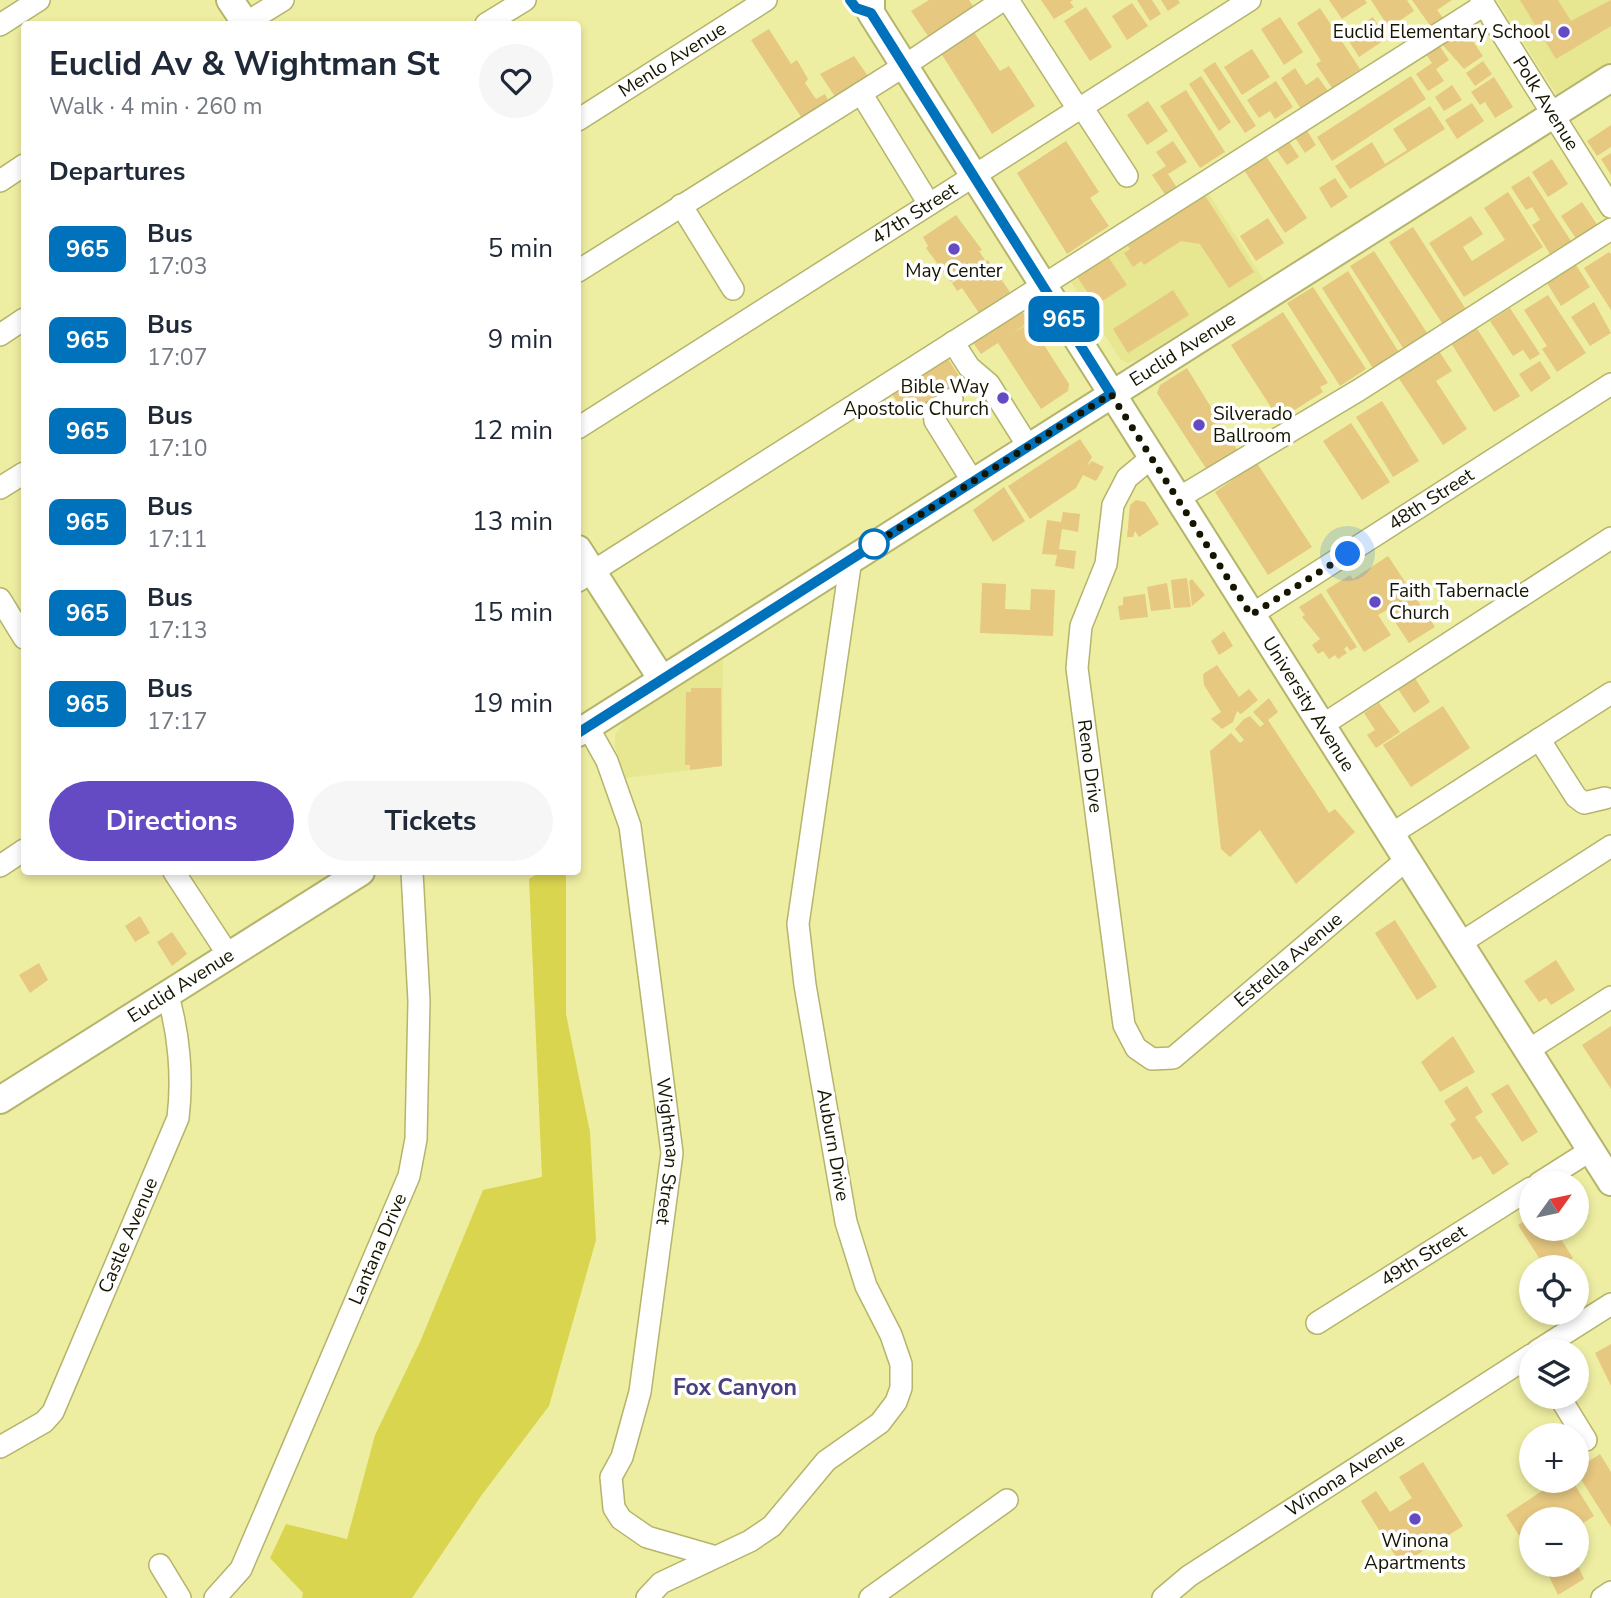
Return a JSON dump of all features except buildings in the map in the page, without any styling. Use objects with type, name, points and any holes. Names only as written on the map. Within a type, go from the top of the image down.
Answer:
[{"type":"main road","points":[[230,0],[243,21]]},
{"type":"main road","name":"University Avenue","points":[[864,4],[1527,1051],[1603,1163]]},
{"type":"main road","name":"Euclid Avenue","points":[[582,730],[1611,78]]},
{"type":"main road","points":[[585,577],[661,678]]},
{"type":"main road","name":"Euclid Avenue","points":[[0,1100],[355,875]]},
{"type":"street","points":[[0,25],[39,0]]},
{"type":"street","points":[[250,21],[283,0]]},
{"type":"street","points":[[491,21],[525,0]]},
{"type":"street","name":"Menlo Avenue","points":[[581,118],[766,0]]},
{"type":"street","points":[[581,269],[1005,0],[1127,176]]},
{"type":"street","name":"47th Street","points":[[581,426],[1250,0]]},
{"type":"street","points":[[585,577],[1482,2]]},
{"type":"street","name":"Polk Avenue","points":[[1482,2],[1611,207]]},
{"type":"street","points":[[861,93],[929,204]]},
{"type":"street","points":[[0,181],[21,167]]},
{"type":"street","points":[[681,205],[733,289]]},
{"type":"street","points":[[1177,499],[1359,390],[1611,229]]},
{"type":"street","points":[[0,335],[21,321]]},
{"type":"street","points":[[953,342],[969,367],[989,384],[1028,446]]},
{"type":"street","name":"48th Street","points":[[1251,615],[1611,384]]},
{"type":"street","points":[[952,399],[934,411],[935,421],[973,482]]},
{"type":"street","name":"Reno Drive","points":[[1151,458],[1127,478],[1113,505],[1106,564],[1081,626],[1077,668],[1124,1025],[1131,1041],[1144,1054],[1152,1059],[1173,1058]]},
{"type":"street","points":[[0,488],[21,475]]},
{"type":"street","points":[[1321,726],[1611,538]]},
{"type":"street","name":"Auburn Drive","points":[[647,1598],[661,1583],[713,1556],[750,1541],[772,1526],[826,1461],[880,1423],[896,1402],[901,1388],[901,1364],[891,1335],[866,1286],[846,1222],[805,985],[798,924],[851,559]]},
{"type":"street","points":[[0,599],[21,628]]},
{"type":"street","points":[[1390,835],[1611,693]]},
{"type":"street","name":"Wightman Street","points":[[582,730],[607,761],[630,826],[672,1153],[640,1392],[622,1457],[611,1477],[614,1508],[621,1519],[647,1537],[713,1556]]},
{"type":"street","points":[[1539,739],[1576,797],[1584,803],[1605,798]]},
{"type":"street","points":[[1460,944],[1611,846]]},
{"type":"street","points":[[0,866],[21,852]]},
{"type":"street","name":"Estrella Avenue","points":[[1173,1058],[1406,860]]},
{"type":"street","points":[[176,875],[227,954]]},
{"type":"street","name":"Lantana Drive","points":[[215,1598],[241,1569],[409,1176],[416,1139],[419,1001],[412,875]]},
{"type":"street","name":"Castle Avenue","points":[[0,1447],[44,1422],[52,1412],[178,1118],[181,1097],[175,1019],[167,993]]},
{"type":"street","points":[[1527,1051],[1611,997]]},
{"type":"street","points":[[1577,1171],[1603,1163]]},
{"type":"street","name":"49th Street","points":[[1317,1323],[1519,1196]]},
{"type":"street","points":[[1556,1339],[1611,1304]]},
{"type":"street","name":"Winona Avenue","points":[[1163,1598],[1189,1576],[1519,1363]]},
{"type":"street","points":[[870,1598],[1007,1500]]},
{"type":"street","points":[[160,1565],[180,1598]]},
{"type":"street","points":[[1602,1598],[1611,1592]]},
{"type":"shaded area","name":"Euclid Elementary School","points":[[1497,0],[1611,0],[1611,64],[1559,98]]},
{"type":"shaded area","points":[[1201,182],[1264,280],[1137,360],[1127,363],[1120,359],[1063,269]]},
{"type":"shaded area","points":[[723,655],[722,766],[626,778],[615,747],[615,735],[623,723],[637,710]]},
{"type":"shaded area","points":[[535,875],[566,875],[566,1014],[590,1132],[596,1240],[549,1406],[481,1496],[412,1598],[302,1598],[303,1593],[270,1558],[286,1524],[347,1539],[375,1435],[420,1342],[483,1190],[542,1177],[529,879]]},
{"type":"bus line","name":"965","points":[[581,731],[1111,394],[871,13],[856,8],[850,0]]},
{"type":"place","name":"Euclid Elementary School","points":[[1564,32]]},
{"type":"place","name":"May Center","points":[[954,249]]},
{"type":"place","name":"Bible Way Apostolic Church","points":[[1003,398]]},
{"type":"place","name":"Silverado Ballroom","points":[[1199,425]]},
{"type":"place","name":"Faith Tabernacle Church","points":[[1375,602]]},
{"type":"place","name":"Winona Apartments","points":[[1415,1519]]},
{"type":"district","name":"Fox Canyon","points":[[735,1387]]},
{"type":"route","points":[[874,544],[871,546],[1111,394],[1251,615],[1348,554]]}]
